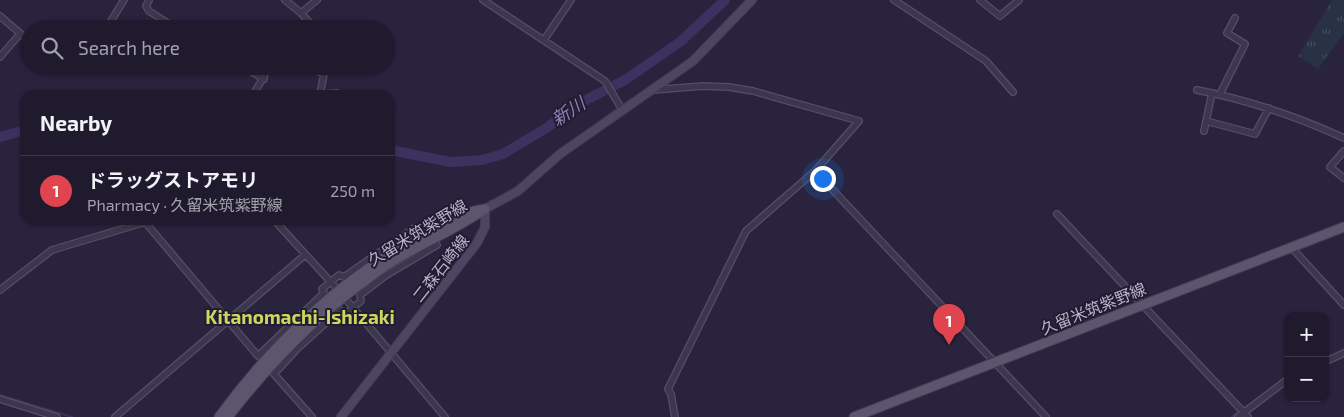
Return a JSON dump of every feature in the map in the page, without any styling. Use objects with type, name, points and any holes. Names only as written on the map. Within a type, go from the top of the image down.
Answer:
[{"type":"main road","points":[[485,208],[518,190],[560,154],[623,111],[703,52],[752,0]]},
{"type":"main road","name":"久留米筑紫野線","points":[[219,417],[270,355],[341,294],[411,250],[485,208]]},
{"type":"main road","name":"二森石崎線","points":[[341,417],[477,243],[485,227],[485,208]]},
{"type":"main road","name":"久留米筑紫野線","points":[[854,417],[865,415],[1143,304],[1344,227]]},
{"type":"main road","name":"久留米筑紫野線","points":[[228,417],[295,339],[341,294]]},
{"type":"street","points":[[112,20],[124,0]]},
{"type":"street","points":[[149,0],[146,6],[149,11],[163,20]]},
{"type":"street","points":[[285,0],[301,13],[306,20]]},
{"type":"street","points":[[301,13],[317,0]]},
{"type":"street","points":[[483,0],[604,81],[623,111]]},
{"type":"street","points":[[544,40],[571,0]]},
{"type":"street","points":[[895,0],[986,61],[1013,92]]},
{"type":"street","points":[[980,0],[1000,16],[1019,0]]},
{"type":"street","points":[[0,16],[20,35],[0,57]]},
{"type":"street","points":[[1220,94],[1245,44],[1227,33],[1235,18]]},
{"type":"street","points":[[257,75],[264,79]]},
{"type":"street","points":[[256,90],[266,75]]},
{"type":"street","points":[[321,90],[324,75]]},
{"type":"street","points":[[652,90],[703,86],[729,87],[753,91],[859,122],[815,170],[746,231],[668,389],[675,417]]},
{"type":"street","points":[[1197,90],[1220,94],[1269,108],[1344,138]]},
{"type":"street","points":[[1204,131],[1212,93]]},
{"type":"street","points":[[1206,121],[1255,134],[1269,108]]},
{"type":"street","points":[[1344,151],[1330,167],[1344,178]]},
{"type":"street","points":[[815,170],[1046,417]]},
{"type":"street","points":[[1057,214],[1243,412]]},
{"type":"street","points":[[0,290],[52,250],[135,225]]},
{"type":"street","points":[[148,225],[258,356],[324,293],[322,289],[330,282],[339,275],[344,276],[414,228]]},
{"type":"street","points":[[279,225],[341,294],[445,417]]},
{"type":"street","points":[[312,417],[274,374],[298,348],[340,310],[344,315],[361,301],[360,296],[385,276],[437,245]]},
{"type":"street","points":[[1291,247],[1344,305]]},
{"type":"street","points":[[115,417],[305,254]]},
{"type":"street","points":[[1329,360],[1344,353]]},
{"type":"street","points":[[1238,417],[1284,382]]},
{"type":"street","points":[[0,398],[57,417]]},
{"type":"green space","points":[[1332,0],[1344,0],[1344,33],[1318,69],[1298,56]]},
{"type":"waterway","name":"新川","points":[[395,151],[451,162],[482,160],[503,154],[548,127],[578,104],[625,80],[680,42],[725,0]]},
{"type":"waterway","name":"新川","points":[[0,137],[20,131]]},
{"type":"waterway","points":[[1327,357],[1344,350]]},
{"type":"waterway","points":[[1243,409],[1284,379]]},
{"type":"waterway","points":[[0,395],[72,417]]},
{"type":"waterway","points":[[1232,417],[1239,411]]},
{"type":"place","name":"ドラッグストアモリ","points":[[949,345]]},
{"type":"district","name":"Kitanomachi-Ishizaki","points":[[300,316]]}]
